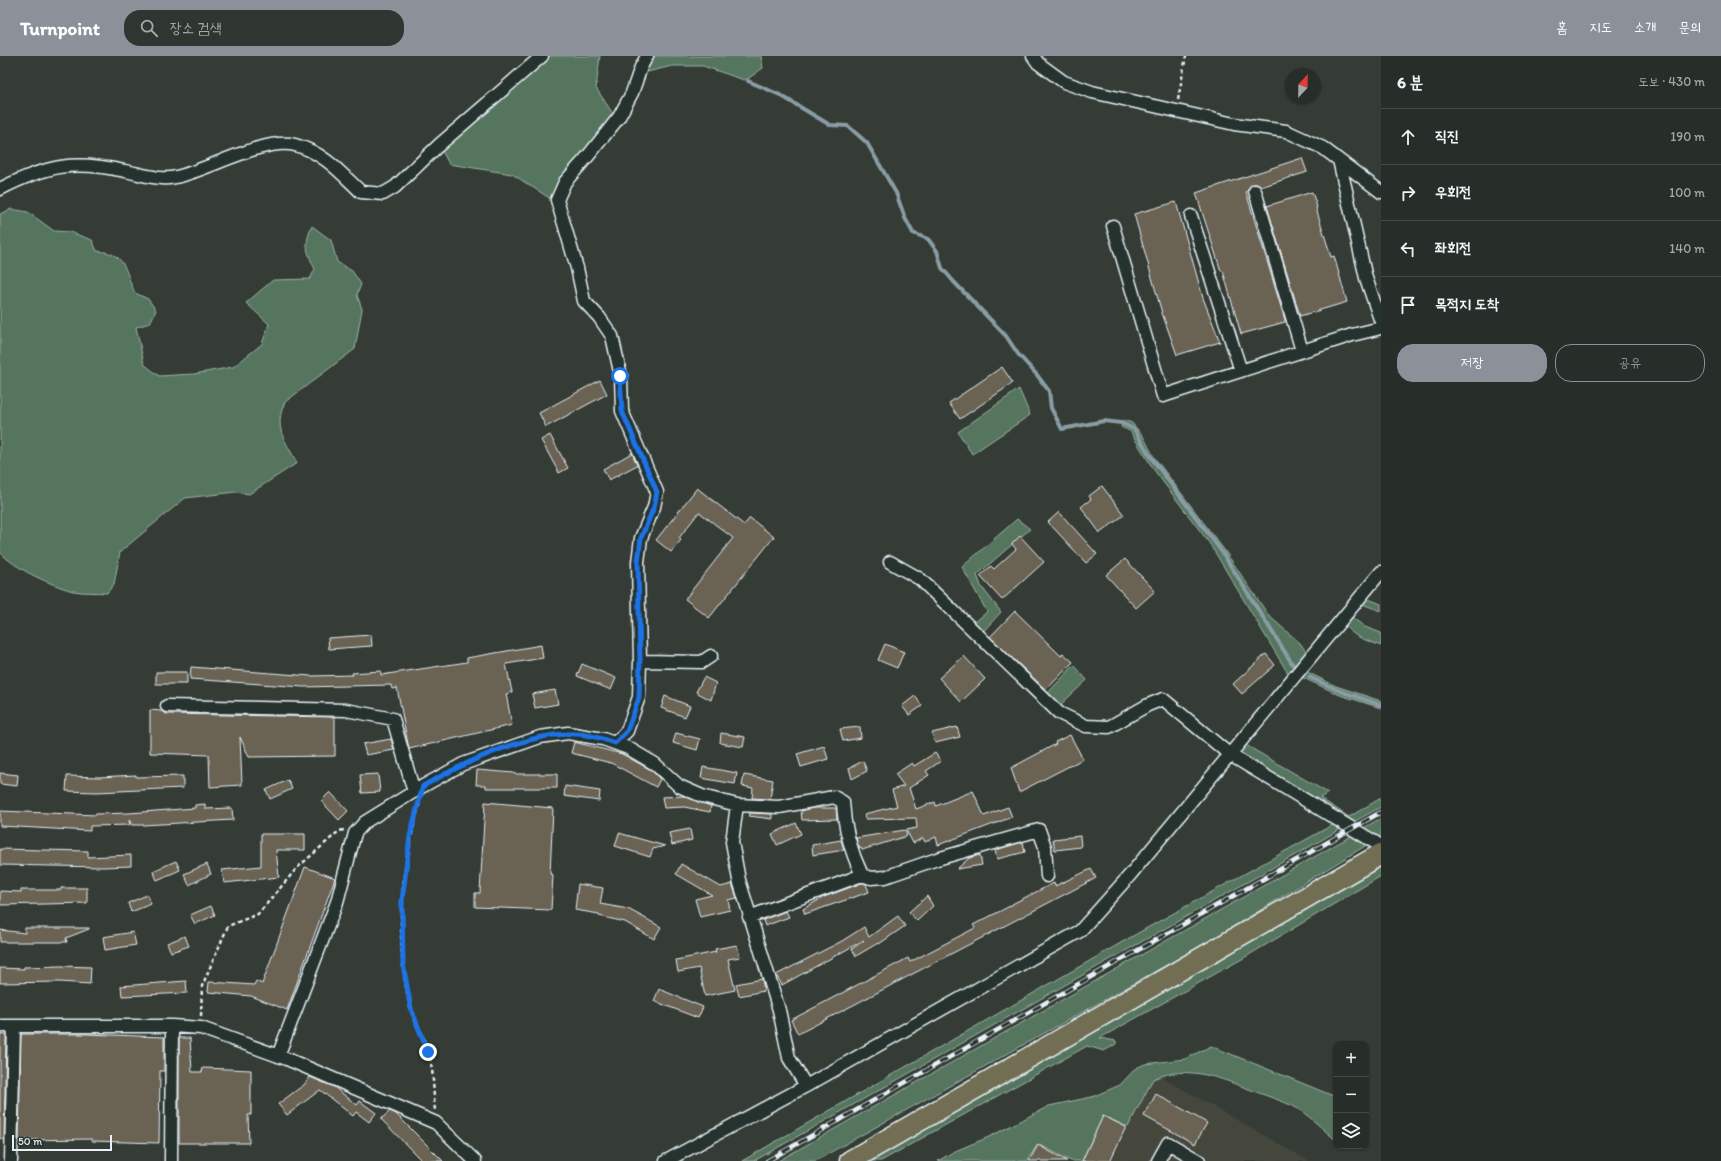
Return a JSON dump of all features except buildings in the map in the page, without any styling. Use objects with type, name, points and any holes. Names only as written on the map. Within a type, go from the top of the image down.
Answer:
[{"type":"main road","points":[[850,1161],[1381,854]]},
{"type":"street","points":[[0,189],[43,169],[65,166],[99,166],[158,177],[175,178],[266,146],[273,144],[294,144],[315,153],[336,167],[361,192],[383,194],[395,187],[440,145],[542,56]]},
{"type":"street","points":[[615,743],[627,731],[639,698],[640,661],[638,562],[641,538],[654,507],[657,492],[622,411],[620,376],[612,336],[598,316],[584,301],[577,268],[557,200],[564,182],[588,156],[619,117],[632,93],[641,67],[647,56]]},
{"type":"street","points":[[1033,56],[1038,63],[1064,82],[1092,92],[1234,124],[1286,131],[1323,148],[1381,192]]},
{"type":"street","points":[[1339,160],[1366,278],[1381,322]]},
{"type":"street","points":[[1255,191],[1302,352]]},
{"type":"street","points":[[1191,216],[1241,371]]},
{"type":"street","points":[[1113,226],[1163,396],[1381,328]]},
{"type":"street","points":[[890,562],[920,579],[1059,713],[1086,726],[1108,727],[1148,705],[1163,700],[1229,754],[1381,846]]},
{"type":"street","points":[[666,1161],[806,1086],[1080,931],[1130,875],[1381,572]]},
{"type":"street","points":[[640,661],[702,662],[711,656]]},
{"type":"street","points":[[167,706],[346,710],[393,719],[418,789]]},
{"type":"street","points":[[278,1056],[336,902],[355,834],[365,822],[418,789],[463,764],[540,736],[568,734],[603,738],[628,748],[655,764],[679,786],[702,796],[737,805],[779,807],[834,797],[843,802],[846,825],[855,862],[862,875]]},
{"type":"street","points":[[737,805],[732,842],[734,861],[749,916],[779,1010],[789,1058],[806,1086]]},
{"type":"street","points":[[749,916],[862,875],[871,878],[885,877],[937,858],[1039,830],[1045,847],[1047,876]]},
{"type":"street","points":[[0,1026],[172,1026],[201,1028],[278,1056],[436,1123],[475,1161]]},
{"type":"street","points":[[11,1161],[14,1026]]},
{"type":"street","points":[[171,1161],[172,1026]]},
{"type":"street","points":[[1158,1161],[1168,1144],[1199,1161]]},
{"type":"path","points":[[1176,110],[1186,56]]},
{"type":"path","points":[[418,789],[410,836],[402,901],[403,964],[411,1009],[428,1052],[436,1123]]},
{"type":"path","points":[[201,1028],[202,986],[228,926],[258,914],[297,868],[339,831],[365,822]]},
{"type":"shaded area","points":[[1160,1076],[1309,1161],[961,1161],[1153,1079]]},
{"type":"green space","points":[[548,56],[600,56],[596,88],[615,117],[554,201],[512,174],[449,164],[441,149]]},
{"type":"green space","points":[[653,56],[761,56],[763,68],[744,80],[703,66],[672,66],[643,73]]},
{"type":"green space","points":[[11,209],[28,212],[54,231],[70,232],[92,240],[97,251],[107,252],[119,259],[126,270],[135,293],[148,299],[156,310],[150,323],[136,327],[144,364],[159,376],[194,374],[233,367],[262,344],[269,324],[246,303],[273,280],[310,279],[315,269],[307,248],[308,238],[312,226],[331,240],[337,262],[352,271],[361,284],[357,295],[362,309],[355,349],[285,402],[280,419],[280,427],[297,463],[249,494],[236,492],[185,498],[120,552],[114,584],[107,593],[77,592],[54,585],[24,570],[0,552],[0,214]]},
{"type":"green space","points":[[1019,389],[1030,415],[972,454],[958,432]]},
{"type":"green space","points":[[1123,420],[1132,423],[1143,436],[1154,457],[1225,551],[1269,616],[1300,643],[1308,654],[1289,675],[1210,544],[1154,470],[1130,431],[1121,427]]},
{"type":"green space","points":[[1017,519],[1030,529],[977,575],[981,586],[1001,612],[980,635],[975,622],[987,612],[962,567]]},
{"type":"green space","points":[[1366,598],[1381,604],[1381,611],[1362,604]]},
{"type":"green space","points":[[1350,616],[1365,627],[1381,633],[1381,646],[1360,638],[1351,632],[1343,623]]},
{"type":"green space","points":[[1074,665],[1087,680],[1057,708],[1045,696]]},
{"type":"green space","points":[[1308,668],[1307,672],[1336,686],[1381,701],[1381,708],[1340,695],[1299,676]]},
{"type":"green space","points":[[1244,744],[1328,793],[1320,798],[1349,817],[1381,798],[1381,807],[1350,824],[1241,754],[1241,749]]},
{"type":"green space","points":[[1381,818],[1381,838],[1377,841],[1360,830]]},
{"type":"green space","points":[[1334,824],[1341,829],[754,1161],[742,1161],[1138,933]]},
{"type":"green space","points":[[1351,836],[1365,846],[1208,942],[815,1161],[778,1161]]},
{"type":"green space","points":[[1381,867],[1381,876],[1242,959],[1100,1038],[1116,1041],[1116,1044],[1104,1051],[1087,1046],[881,1161],[864,1161]]},
{"type":"green space","points":[[1211,1046],[1333,1096],[1333,1137],[1304,1113],[1289,1104],[1233,1083],[1206,1075],[1180,1073],[1166,1074],[1153,1079],[1128,1127],[1103,1116],[1084,1156],[1095,1161],[1071,1161],[1038,1144],[1027,1161],[938,1161],[953,1152],[991,1136],[1049,1106],[1092,1097],[1120,1085],[1136,1068],[1145,1064],[1185,1059]]},
{"type":"waterway","points":[[748,81],[780,95],[830,125],[848,126],[867,143],[896,193],[905,218],[913,233],[928,239],[937,251],[942,268],[1006,336],[1018,354],[1037,375],[1049,391],[1051,408],[1062,429],[1104,421],[1121,423],[1134,429],[1150,456],[1222,552],[1293,665]]},
{"type":"waterway","points":[[1309,677],[1340,691],[1381,705]]},
{"type":"railway","points":[[767,1161],[1381,812]]},
{"type":"route","points":[[428,1052],[411,1009],[403,964],[402,901],[410,836],[423,786],[463,764],[540,736],[568,734],[603,738],[615,743],[627,731],[639,698],[640,661],[638,562],[641,538],[654,507],[657,492],[622,411],[620,376]]}]
